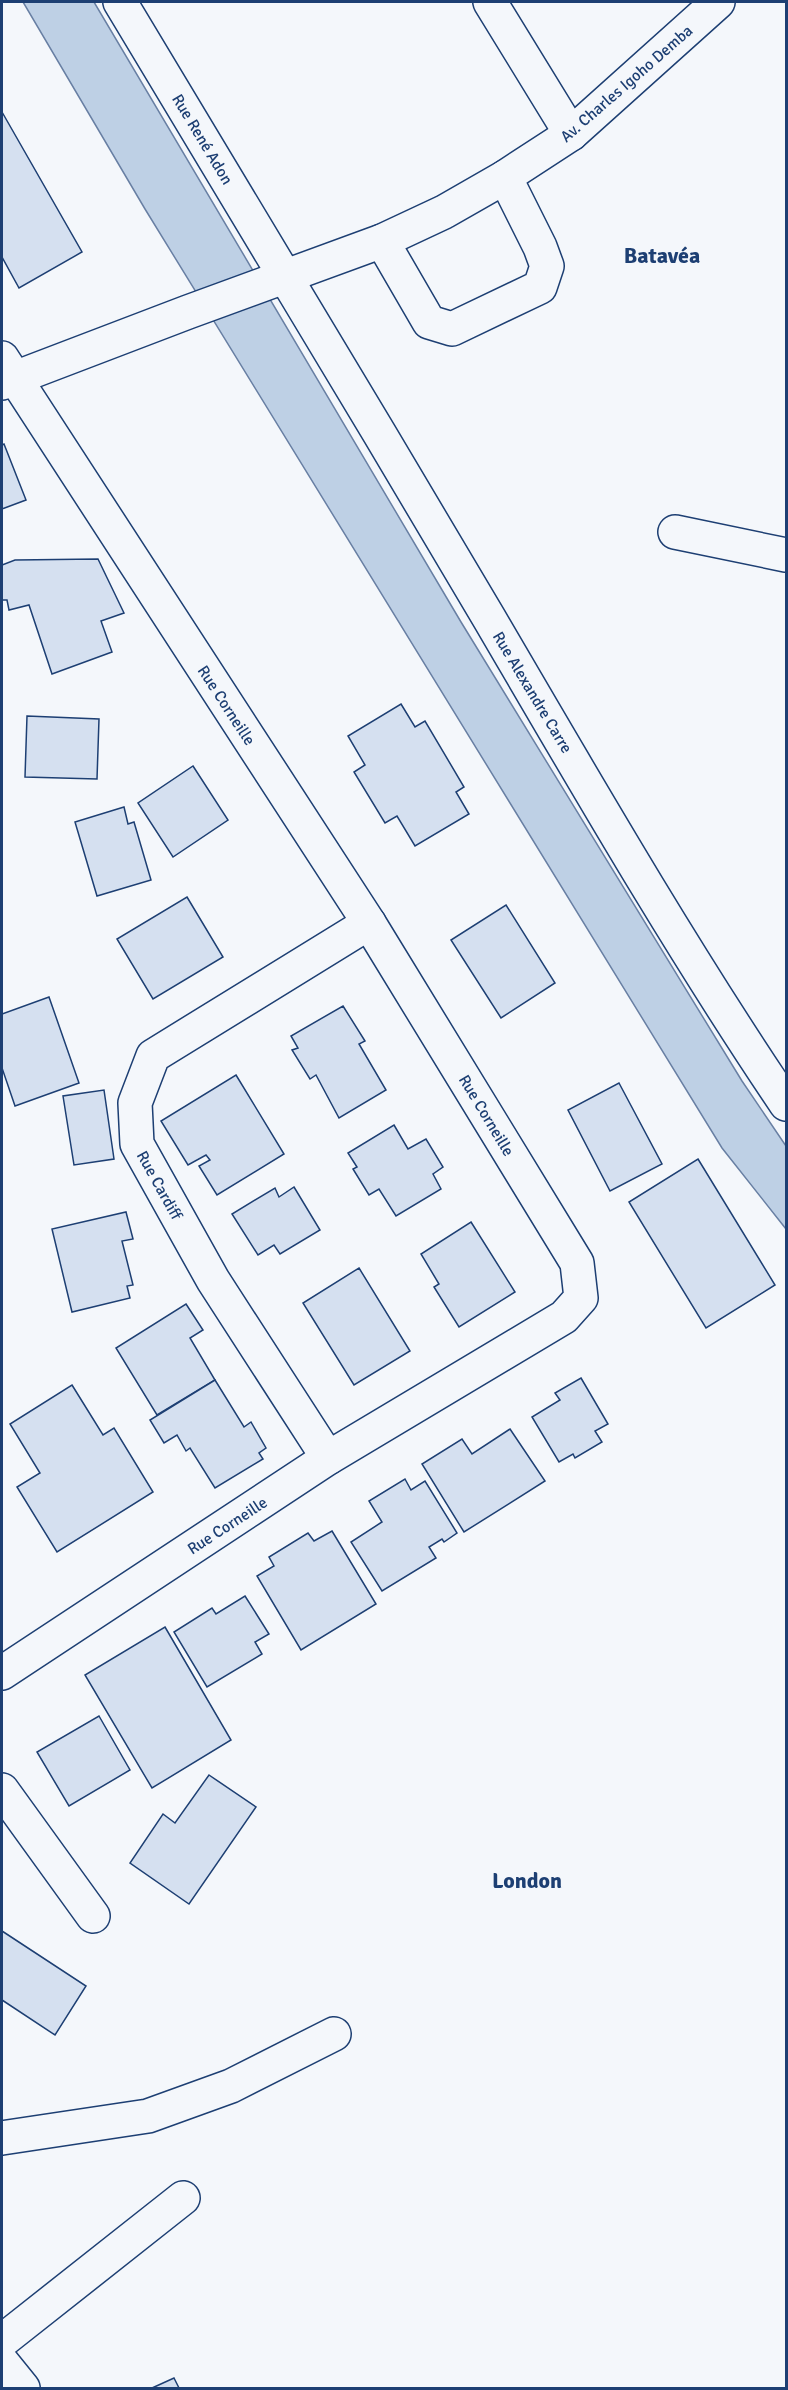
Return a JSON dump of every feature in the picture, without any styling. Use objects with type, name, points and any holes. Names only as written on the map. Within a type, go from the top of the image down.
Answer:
[{"type":"street","name":"Rue René Adon","points":[[120,2],[279,278]]},
{"type":"street","points":[[490,2],[571,134]]},
{"type":"street","name":"Av. Charles Igoho Demba","points":[[6,373],[188,312],[382,241],[444,213],[571,134],[718,2]]},
{"type":"street","points":[[382,241],[429,322],[452,329],[540,287],[548,266],[505,177]]},
{"type":"street","name":"Rue Alexandre Carre","points":[[279,278],[725,1013],[783,1091]]},
{"type":"street","name":"Rue Corneille","points":[[2,1672],[328,1458],[564,1317],[581,1299],[577,1263],[369,923],[6,373]]},
{"type":"street","points":[[675,532],[786,555]]},
{"type":"street","name":"Rue Cardiff","points":[[328,1458],[213,1280],[137,1144],[135,1102],[153,1056],[369,923]]},
{"type":"street","points":[[2,1790],[93,1916]]},
{"type":"street","points":[[2,2138],[148,2116],[231,2086],[334,2034]]},
{"type":"street","points":[[2,2341],[183,2198]]},
{"type":"street","points":[[2,2362],[23,2388]]},
{"type":"water","points":[[23,2],[94,2],[461,622],[742,1081],[786,1146],[786,1229],[722,1148],[145,209]]},
{"type":"building","points":[[2,112],[82,252],[19,288],[2,257]]},
{"type":"building","points":[[4,444],[26,500],[2,509],[2,445]]},
{"type":"building","points":[[98,559],[124,613],[101,621],[112,652],[52,674],[29,605],[9,610],[7,600],[2,600],[2,565],[15,560]]},
{"type":"building","points":[[401,704],[415,727],[425,721],[464,787],[456,792],[469,814],[415,846],[397,816],[385,823],[354,772],[365,765],[348,736]]},
{"type":"building","points":[[27,716],[99,719],[97,779],[25,777]]},
{"type":"building","points":[[193,766],[228,820],[173,857],[138,803]]},
{"type":"building","points":[[124,807],[128,824],[134,822],[151,880],[97,896],[75,822]]},
{"type":"building","points":[[187,897],[223,957],[153,999],[117,939]]},
{"type":"building","points":[[506,905],[555,983],[501,1018],[451,940]]},
{"type":"building","points":[[49,997],[79,1083],[15,1106],[2,1068],[2,1014]]},
{"type":"building","points":[[343,1006],[365,1041],[359,1044],[386,1090],[339,1118],[316,1075],[310,1079],[292,1050],[298,1048],[291,1036]]},
{"type":"building","points":[[236,1075],[284,1154],[217,1195],[199,1166],[210,1160],[206,1155],[188,1165],[161,1121]]},
{"type":"building","points":[[619,1083],[662,1164],[610,1191],[568,1110]]},
{"type":"building","points":[[104,1090],[114,1159],[74,1165],[63,1096]]},
{"type":"building","points":[[394,1125],[408,1149],[426,1139],[443,1167],[433,1174],[441,1189],[396,1216],[379,1189],[369,1195],[353,1169],[357,1167],[348,1153]]},
{"type":"building","points":[[698,1159],[775,1285],[706,1328],[629,1202]]},
{"type":"building","points":[[294,1187],[320,1230],[280,1254],[274,1245],[258,1255],[232,1214],[275,1188],[279,1197]]},
{"type":"building","points":[[126,1212],[133,1239],[122,1241],[133,1285],[127,1286],[130,1298],[72,1312],[52,1229]]},
{"type":"building","points":[[471,1222],[515,1292],[459,1327],[434,1287],[439,1284],[421,1254]]},
{"type":"building","points":[[359,1268],[410,1351],[354,1385],[303,1303]]},
{"type":"building","points":[[186,1304],[203,1330],[190,1338],[215,1380],[157,1415],[116,1348]]},
{"type":"building","points":[[581,1378],[608,1424],[595,1431],[602,1442],[575,1458],[573,1454],[559,1462],[532,1417],[560,1400],[555,1393]]},
{"type":"building","points":[[215,1380],[244,1427],[251,1422],[266,1448],[259,1453],[263,1459],[215,1488],[190,1448],[186,1451],[177,1435],[164,1443],[150,1420]]},
{"type":"building","points":[[72,1385],[103,1435],[114,1428],[153,1492],[57,1552],[17,1487],[40,1473],[10,1424]]},
{"type":"building","points":[[510,1429],[545,1481],[464,1532],[422,1464],[462,1439],[472,1454]]},
{"type":"building","points":[[405,1479],[411,1490],[425,1481],[457,1533],[444,1542],[442,1539],[429,1547],[436,1558],[382,1591],[351,1542],[382,1522],[369,1501]]},
{"type":"building","points":[[332,1531],[376,1604],[301,1650],[257,1576],[274,1566],[269,1557],[308,1533],[314,1541]]},
{"type":"building","points":[[245,1596],[269,1634],[255,1642],[262,1654],[207,1687],[174,1632],[212,1608],[216,1614]]},
{"type":"building","points":[[165,1627],[231,1740],[152,1788],[85,1675]]},
{"type":"building","points":[[99,1716],[130,1770],[69,1806],[37,1752]]},
{"type":"building","points":[[209,1775],[256,1807],[189,1904],[130,1863],[163,1814],[175,1823]]},
{"type":"building","points":[[2,1931],[86,1986],[55,2035],[2,2000]]},
{"type":"building","points":[[174,2378],[179,2388],[152,2388]]},
{"type":"district","name":"Batavéa","points":[[662,255]]},
{"type":"district","name":"London","points":[[527,1880]]}]
